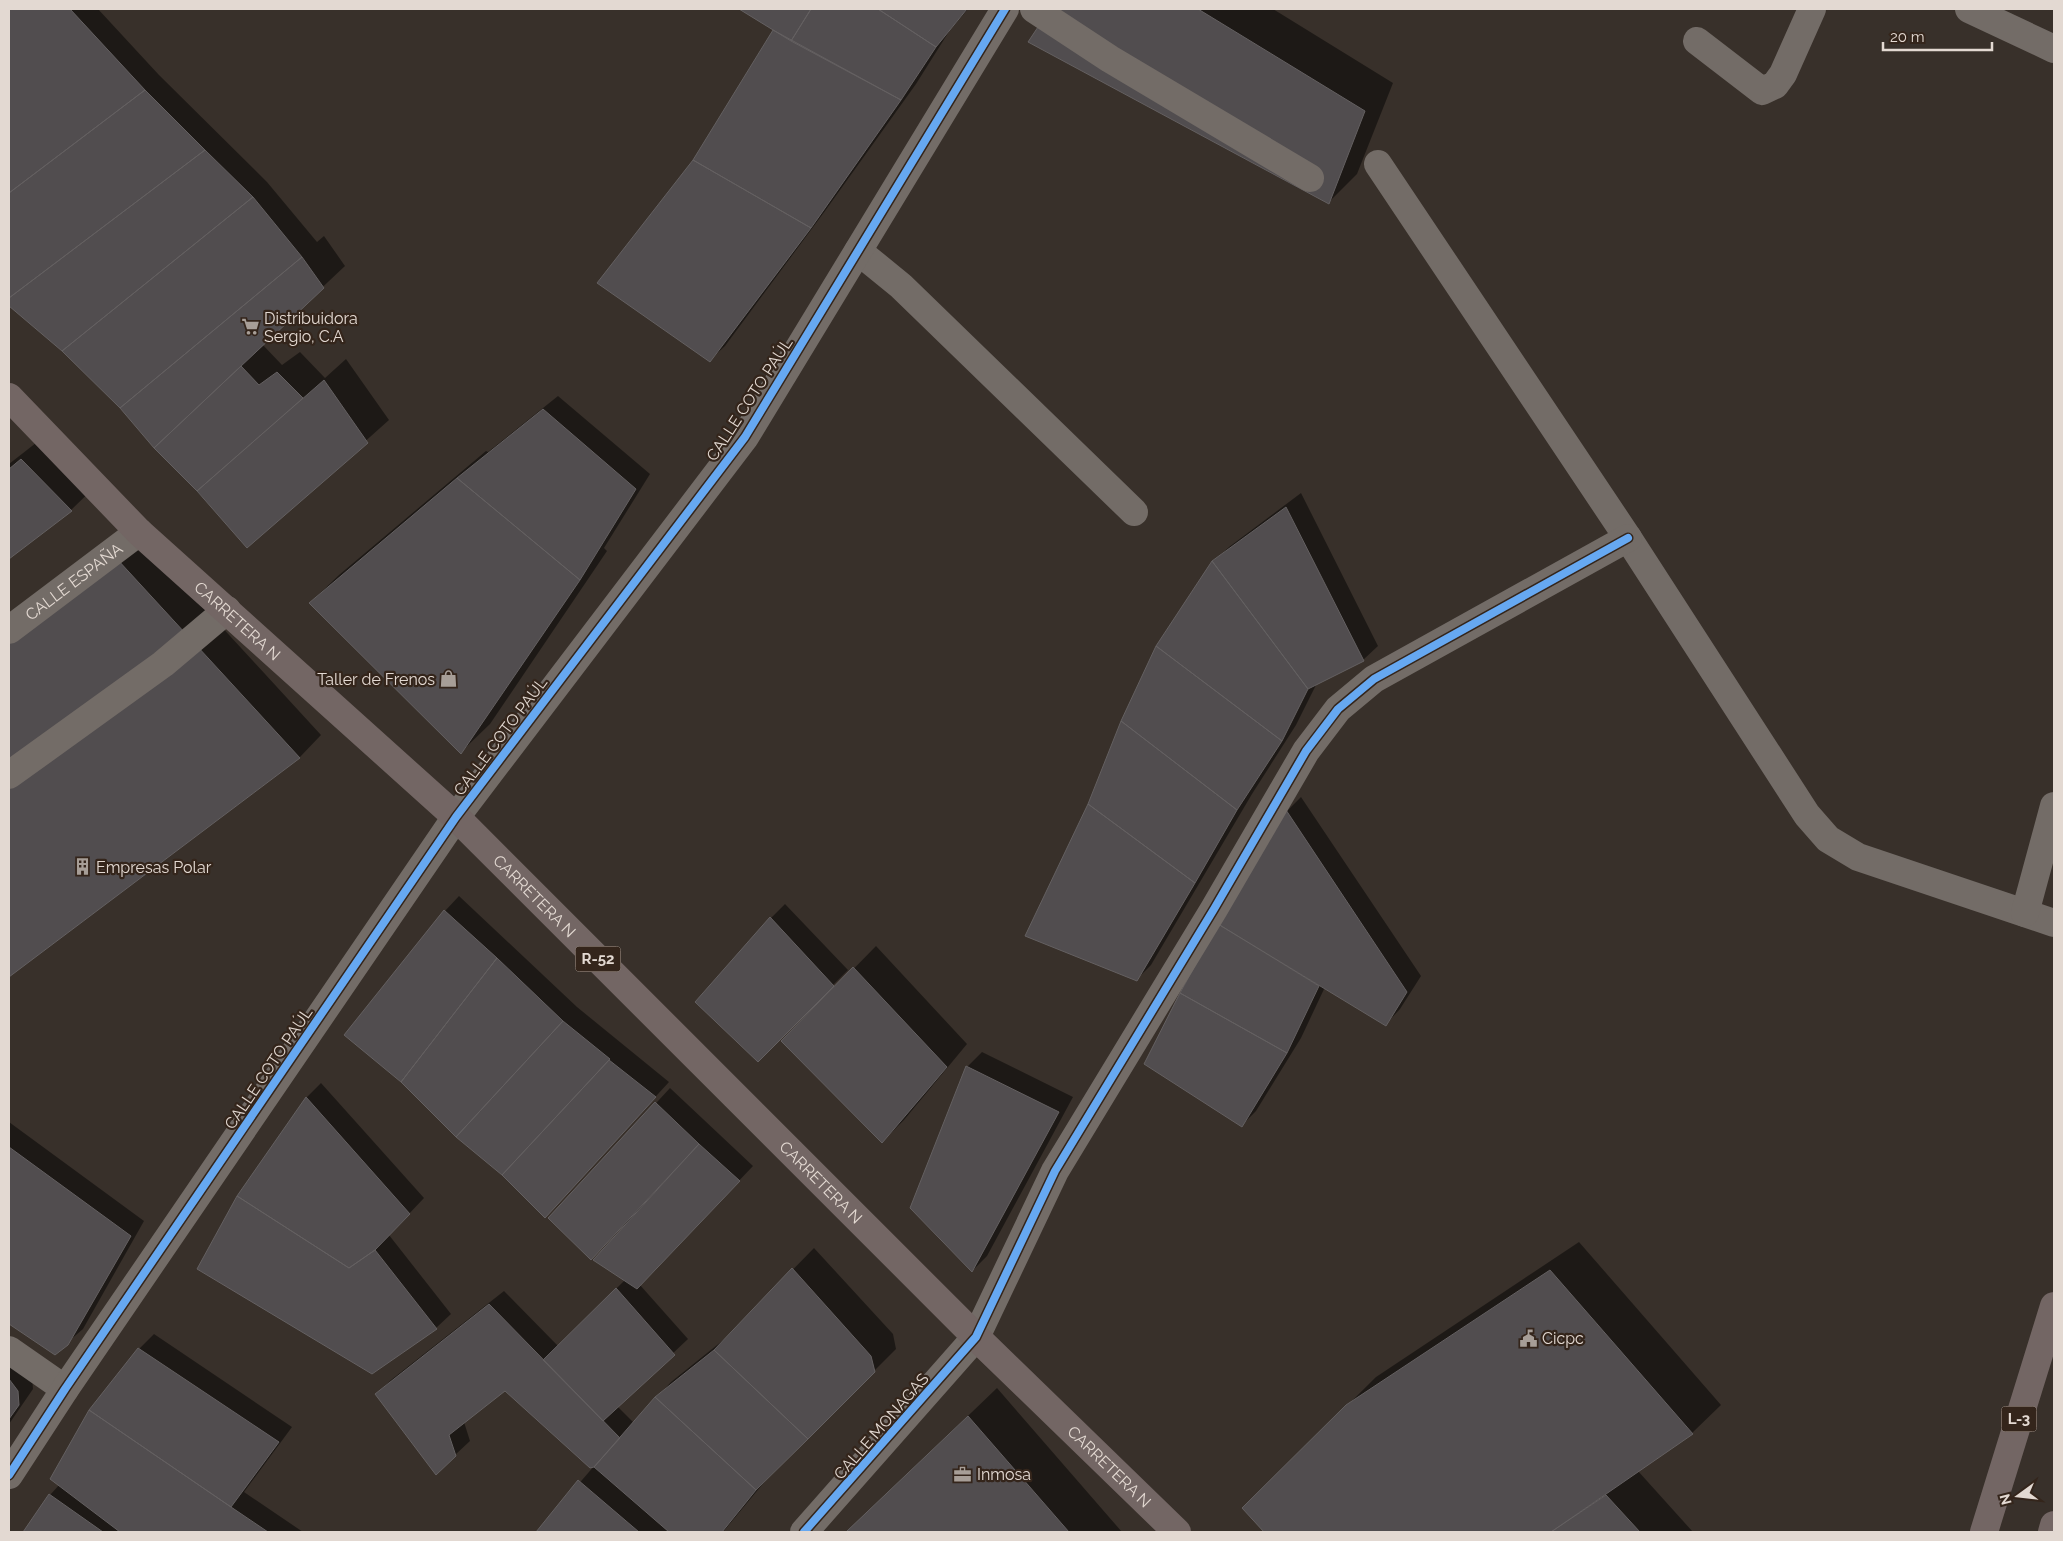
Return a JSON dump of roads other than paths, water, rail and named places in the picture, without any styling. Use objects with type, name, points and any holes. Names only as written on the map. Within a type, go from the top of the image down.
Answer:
[{"type":"main road","name":"CARRETERA N","points":[[9,397],[139,532],[456,817],[976,1337],[1177,1532]]},
{"type":"main road","name":"L-3","points":[[1984,1532],[2054,1306]]},
{"type":"main road","points":[[2052,1532],[2054,1525]]},
{"type":"street","name":"CALLE COTO PAÚL","points":[[9,1475],[65,1389],[456,817],[745,437],[1006,9]]},
{"type":"street","points":[[1034,9],[1110,59],[1310,178]]},
{"type":"street","points":[[1697,41],[1762,91],[1775,86],[1783,74],[1812,9]]},
{"type":"street","points":[[1969,9],[2054,49]]},
{"type":"street","points":[[1378,164],[1628,538],[1807,815],[1828,839],[1858,857],[2054,923]]},
{"type":"street","points":[[858,251],[900,286],[1134,512]]},
{"type":"street","name":"CALLE ESPAÑA","points":[[9,630],[139,532]]},
{"type":"street","name":"CALLE MONAGAS","points":[[804,1532],[976,1337],[1056,1171],[1214,909],[1306,751],[1338,709],[1374,679],[1628,538]]},
{"type":"street","points":[[9,775],[162,664],[227,610]]},
{"type":"street","points":[[2025,913],[2054,806]]},
{"type":"street","points":[[9,1350],[65,1389]]},
{"type":"place","name":"Distribuidora Sergio, C.A","points":[[250,327]]},
{"type":"place","name":"Taller de Frenos","points":[[449,679]]},
{"type":"place","name":"Empresas Polar","points":[[82,867]]},
{"type":"place","name":"Cicpc","points":[[1528,1338]]},
{"type":"place","name":"Inmosa","points":[[963,1474]]}]
